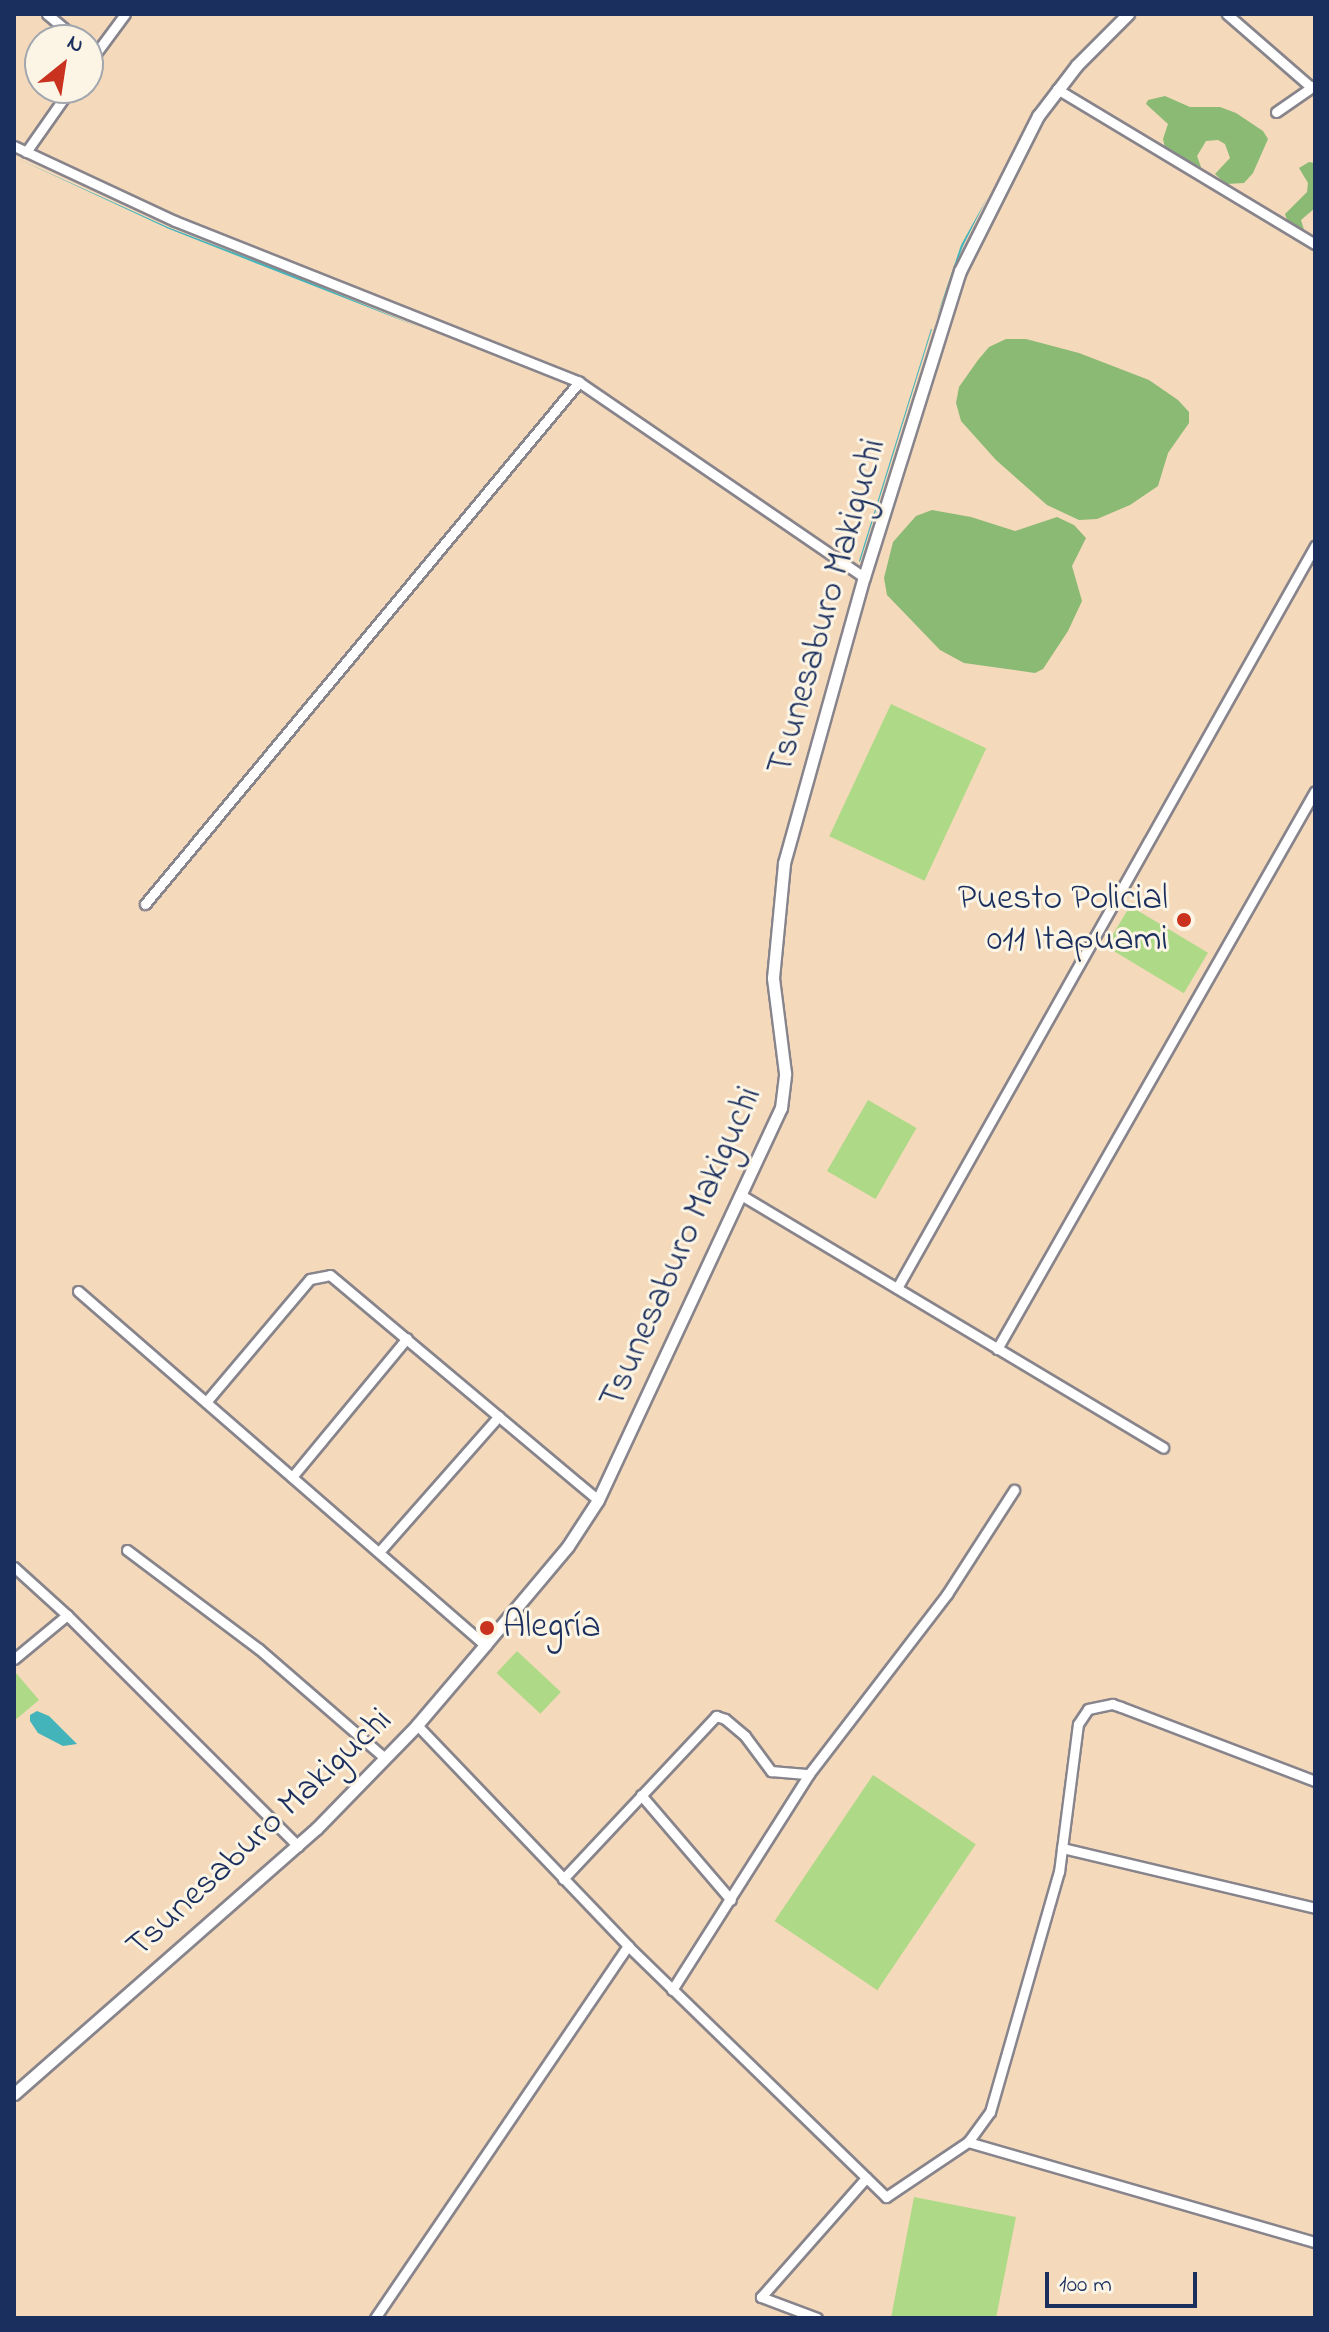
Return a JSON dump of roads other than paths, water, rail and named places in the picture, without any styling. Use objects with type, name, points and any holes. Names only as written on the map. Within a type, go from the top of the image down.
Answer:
[{"type":"street","points":[[104,37],[125,14]]},
{"type":"street","name":"Tsunesaburo Makiguchi","points":[[14,2094],[298,1846],[385,1758],[417,1725],[568,1546],[598,1500],[777,1120],[784,1096],[785,1073],[773,978],[784,863],[864,577],[960,271],[1026,137],[1057,89],[1128,14]]},
{"type":"street","points":[[1227,14],[1313,86],[1276,112]]},
{"type":"street","points":[[1057,89],[1315,244]]},
{"type":"street","points":[[26,152],[60,104]]},
{"type":"street","points":[[14,146],[175,221],[579,382],[864,577]]},
{"type":"street","points":[[145,904],[579,382]]},
{"type":"street","points":[[897,1288],[1315,546]]},
{"type":"street","points":[[997,1349],[1315,791]]},
{"type":"street","points":[[741,1195],[1163,1448]]},
{"type":"street","points":[[206,1402],[310,1279],[321,1274],[337,1279],[598,1500]]},
{"type":"street","points":[[78,1291],[485,1645]]},
{"type":"street","points":[[292,1477],[407,1338]]},
{"type":"street","points":[[379,1552],[499,1416]]},
{"type":"street","points":[[672,1990],[809,1774],[947,1594],[1014,1490]]},
{"type":"street","points":[[127,1550],[259,1649],[385,1758]]},
{"type":"street","points":[[14,1567],[67,1615],[298,1846]]},
{"type":"street","points":[[14,1659],[67,1615]]},
{"type":"street","points":[[417,1725],[628,1946],[886,2197],[968,2142],[985,2122],[992,2106],[1042,1940],[1062,1848],[1078,1724],[1088,1709],[1121,1707],[1315,1781]]},
{"type":"street","points":[[563,1879],[716,1716],[745,1736],[771,1771],[809,1774]]},
{"type":"street","points":[[641,1795],[731,1900]]},
{"type":"street","points":[[1062,1848],[1315,1908]]},
{"type":"street","points":[[375,2318],[628,1946]]},
{"type":"street","points":[[968,2142],[1315,2242]]},
{"type":"street","points":[[817,2318],[761,2297],[866,2178]]},
{"type":"water","points":[[14,157],[170,228],[421,328],[169,229]]},
{"type":"water","points":[[987,198],[963,246],[936,319],[961,245]]},
{"type":"water","points":[[932,329],[860,562],[859,561]]},
{"type":"water","points":[[37,1711],[49,1716],[77,1744],[63,1746],[38,1733],[30,1721],[30,1715]]},
{"type":"place","name":"Puesto Policial 011 Itapuami","points":[[1184,920]]},
{"type":"place","name":"Alegría","points":[[487,1628]]}]
